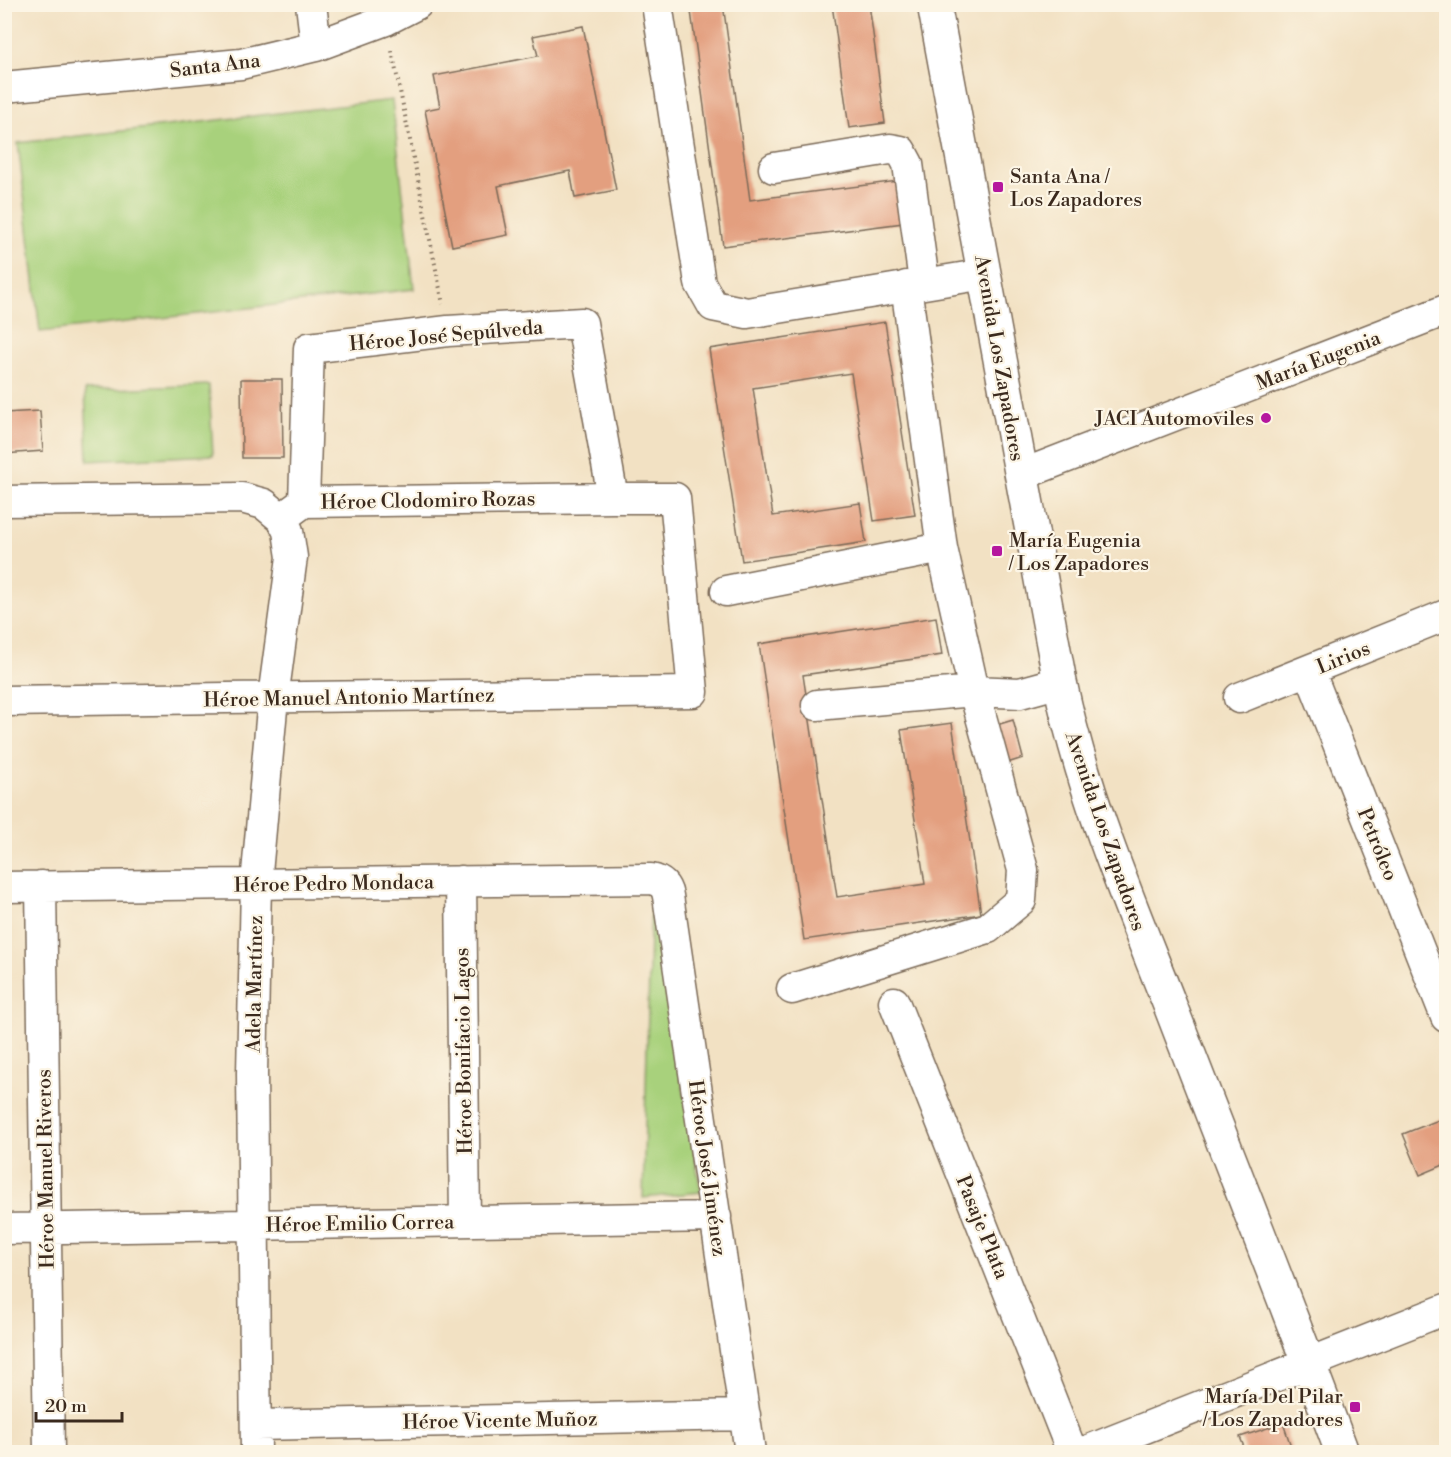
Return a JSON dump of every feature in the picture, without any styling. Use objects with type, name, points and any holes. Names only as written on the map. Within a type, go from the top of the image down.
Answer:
[{"type":"main road","name":"Avenida Los Zapadores","points":[[934,4],[1059,682],[1075,750],[1109,850],[1310,1363],[1342,1452]]},
{"type":"street","points":[[311,4],[316,46]]},
{"type":"street","name":"Santa Ana","points":[[4,87],[241,64],[316,46],[386,20],[417,4]]},
{"type":"street","points":[[657,4],[700,283],[713,306],[747,313],[985,274]]},
{"type":"street","points":[[774,168],[890,149],[902,151],[908,164],[915,284],[942,548],[974,691],[1023,870],[1021,900],[988,928],[792,989]]},
{"type":"street","name":"María Eugenia","points":[[1021,475],[1446,310]]},
{"type":"street","name":"Héroe José Sepúlveda","points":[[309,348],[448,332],[582,323],[613,498]]},
{"type":"street","name":"Adela Martínez","points":[[256,1438],[252,1074],[256,884],[273,698],[292,557],[288,531],[293,511],[309,348]]},
{"type":"street","points":[[4,501],[242,498],[293,511]]},
{"type":"street","name":"Héroe Clodomiro Rozas","points":[[293,511],[613,498],[675,498],[693,693]]},
{"type":"street","points":[[726,591],[942,548]]},
{"type":"street","name":"Lirios","points":[[1239,698],[1446,615]]},
{"type":"street","name":"Petróleo","points":[[1309,670],[1446,1017]]},
{"type":"street","points":[[817,705],[974,691],[1020,693],[1059,682]]},
{"type":"street","name":"Héroe Manuel Antonio Martínez","points":[[4,701],[693,693]]},
{"type":"street","name":"Héroe Pedro Mondaca","points":[[4,887],[651,879],[662,884]]},
{"type":"street","name":"Héroe Bonifacio Lagos","points":[[461,881],[465,1221]]},
{"type":"street","name":"Héroe José Jiménez","points":[[662,884],[668,896],[750,1452]]},
{"type":"street","name":"Héroe Manuel Riveros","points":[[41,886],[49,1452]]},
{"type":"street","name":"Pasaje Plata","points":[[894,1002],[1072,1452]]},
{"type":"street","name":"Héroe Emilio Correa","points":[[4,1229],[716,1217]]},
{"type":"street","points":[[1084,1452],[1446,1310]]},
{"type":"street","name":"Héroe Vicente Muñoz","points":[[256,1438],[745,1414]]},
{"type":"path","points":[[392,51],[448,332]]},
{"type":"green space","points":[[392,100],[414,289],[40,332],[18,143]]},
{"type":"green space","points":[[209,385],[213,455],[88,461],[85,390]]},
{"type":"green space","points":[[651,897],[701,1192],[643,1198]]},
{"type":"building","points":[[690,4],[723,4],[750,200],[898,181],[903,223],[723,246]]},
{"type":"building","points":[[832,4],[869,4],[885,123],[849,128]]},
{"type":"building","points":[[583,26],[616,190],[575,198],[570,171],[498,186],[508,235],[452,246],[425,110],[440,107],[434,76],[538,56],[533,36]]},
{"type":"building","points":[[885,322],[915,515],[874,521],[851,373],[753,388],[773,516],[860,503],[866,542],[742,561],[709,349]]},
{"type":"building","points":[[241,379],[282,379],[283,458],[242,458]]},
{"type":"building","points":[[40,411],[43,451],[4,454],[4,413]]},
{"type":"building","points":[[936,617],[942,655],[803,675],[837,897],[925,884],[901,730],[952,723],[981,914],[804,940],[759,644]]},
{"type":"building","points":[[1013,720],[1023,758],[1001,765],[990,727]]},
{"type":"building","points":[[1446,1117],[1446,1164],[1420,1175],[1403,1134]]},
{"type":"building","points":[[1283,1423],[1293,1452],[1246,1452],[1240,1437]]},
{"type":"place","name":"Santa Ana / Los Zapadores","points":[[998,187]]},
{"type":"place","name":"JACI Automoviles","points":[[1266,418]]},
{"type":"place","name":"María Eugenia / Los Zapadores","points":[[997,551]]},
{"type":"place","name":"María Del Pilar / Los Zapadores","points":[[1355,1407]]}]
